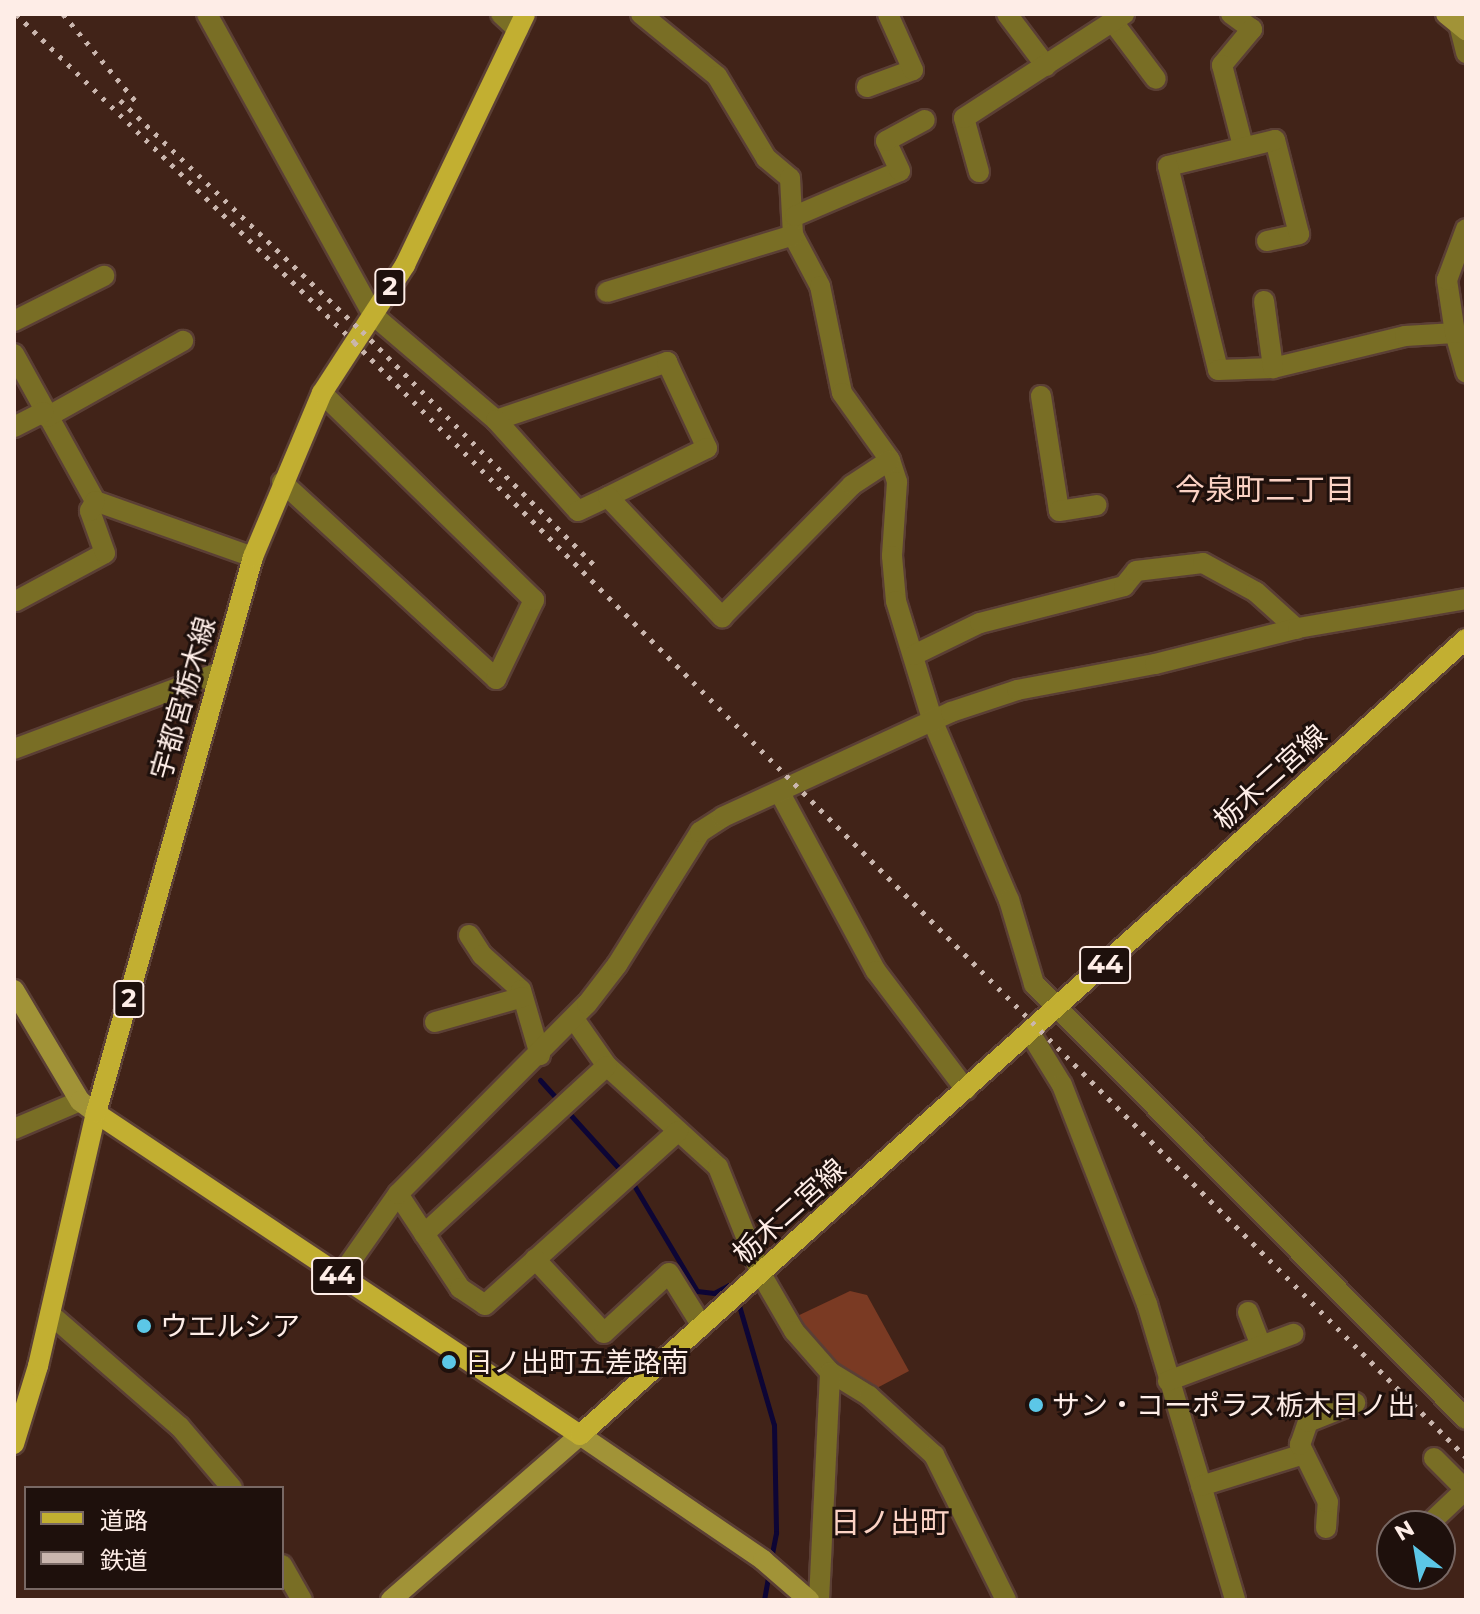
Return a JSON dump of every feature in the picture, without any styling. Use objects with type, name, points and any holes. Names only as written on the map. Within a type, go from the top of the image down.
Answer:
[{"type":"main road","name":"宇都宮栃木線","points":[[14,1444],[50,1314],[88,1107],[253,557],[322,393],[405,265],[521,22]]},
{"type":"main road","name":"栃木二宮線","points":[[580,1435],[1466,639]]},
{"type":"main road","name":"44","points":[[88,1107],[339,1278],[580,1435]]},
{"type":"street","points":[[207,14],[373,315],[496,420],[578,511],[707,448],[667,362],[496,420]]},
{"type":"street","points":[[501,14],[521,22]]},
{"type":"street","points":[[641,14],[724,85],[766,158],[790,178],[794,226],[820,286],[842,393],[890,460],[897,482],[892,556],[896,601],[933,722],[1009,900],[1026,967],[1055,1010],[1466,1419]]},
{"type":"street","points":[[867,87],[913,70],[888,14]]},
{"type":"street","points":[[1007,14],[1046,66]]},
{"type":"street","points":[[1231,14],[1252,29],[1222,65],[1243,146]]},
{"type":"street","points":[[979,172],[964,118],[1118,18],[1156,79]]},
{"type":"street","points":[[1455,20],[1466,53]]},
{"type":"street","points":[[607,292],[794,226],[900,171],[886,141],[925,120]]},
{"type":"street","points":[[1267,241],[1299,234],[1275,140],[1168,166],[1218,370],[1273,368],[1405,336],[1455,333]]},
{"type":"street","points":[[1466,229],[1447,280],[1458,309],[1455,333],[1466,372]]},
{"type":"street","points":[[14,321],[104,276]]},
{"type":"street","points":[[1264,301],[1273,368]]},
{"type":"street","points":[[14,427],[45,414],[183,341]]},
{"type":"street","points":[[14,354],[95,501],[253,557]]},
{"type":"street","points":[[282,482],[496,679],[534,600],[322,393]]},
{"type":"street","points":[[1041,396],[1059,511],[1097,505]]},
{"type":"street","points":[[608,497],[722,617],[852,485],[890,460]]},
{"type":"street","points":[[16,601],[105,553],[90,511],[95,501]]},
{"type":"street","points":[[914,655],[980,623],[1124,586],[1136,571],[1203,563],[1256,592],[1297,629]]},
{"type":"street","points":[[339,1278],[398,1194],[574,1019],[617,965],[700,832],[933,722],[1017,690],[1155,664],[1297,629],[1466,599]]},
{"type":"street","points":[[14,749],[217,673]]},
{"type":"street","points":[[780,793],[876,971],[966,1090]]},
{"type":"street","points":[[469,935],[523,997],[540,1055]]},
{"type":"street","points":[[14,990],[88,1107],[14,1129]]},
{"type":"street","points":[[435,1022],[523,997]]},
{"type":"street","points":[[574,1019],[607,1066],[718,1167],[761,1274],[794,1331],[830,1372],[869,1396],[934,1455],[1006,1600]]},
{"type":"street","points":[[1030,1033],[1062,1085],[1147,1304],[1235,1600]]},
{"type":"street","points":[[424,1234],[607,1066]]},
{"type":"street","points":[[398,1194],[460,1288],[485,1305],[678,1131]]},
{"type":"street","points":[[535,1259],[604,1333],[669,1273],[702,1326]]},
{"type":"street","points":[[1248,1312],[1261,1346]]},
{"type":"street","points":[[50,1314],[180,1427],[230,1486]]},
{"type":"street","points":[[1168,1381],[1293,1334]]},
{"type":"street","points":[[819,1600],[830,1372]]},
{"type":"street","points":[[1326,1528],[1328,1502],[1300,1445],[1308,1422],[1355,1403]]},
{"type":"street","points":[[391,1600],[580,1435],[763,1560],[809,1600]]},
{"type":"street","points":[[1201,1486],[1304,1454]]},
{"type":"street","points":[[1434,1458],[1466,1490],[1444,1510]]},
{"type":"street","points":[[284,1568],[302,1600]]},
{"type":"shaded area","points":[[850,1291],[867,1295],[909,1371],[875,1389],[832,1368],[791,1319]]},
{"type":"waterway","points":[[540,1080],[561,1103]]},
{"type":"waterway","points":[[567,1111],[625,1175]]},
{"type":"waterway","points":[[632,1182],[697,1291],[714,1293],[729,1285],[733,1293]]},
{"type":"waterway","points":[[738,1302],[774,1425],[776,1533],[771,1558]]},
{"type":"waterway","points":[[764,1600],[769,1571]]},
{"type":"railway","points":[[16,14],[354,342],[1466,1457]]},
{"type":"railway","points":[[63,14],[138,104]]},
{"type":"railway","points":[[120,100],[362,331],[594,565]]},
{"type":"place","name":"ウエルシア","points":[[144,1326]]},
{"type":"place","name":"日ノ出町五差路南","points":[[449,1362]]},
{"type":"place","name":"サン・コーポラス栃木日ノ出","points":[[1036,1405]]},
{"type":"district","name":"今泉町二丁目","points":[[1265,490]]},
{"type":"district","name":"日ノ出町","points":[[890,1523]]}]
